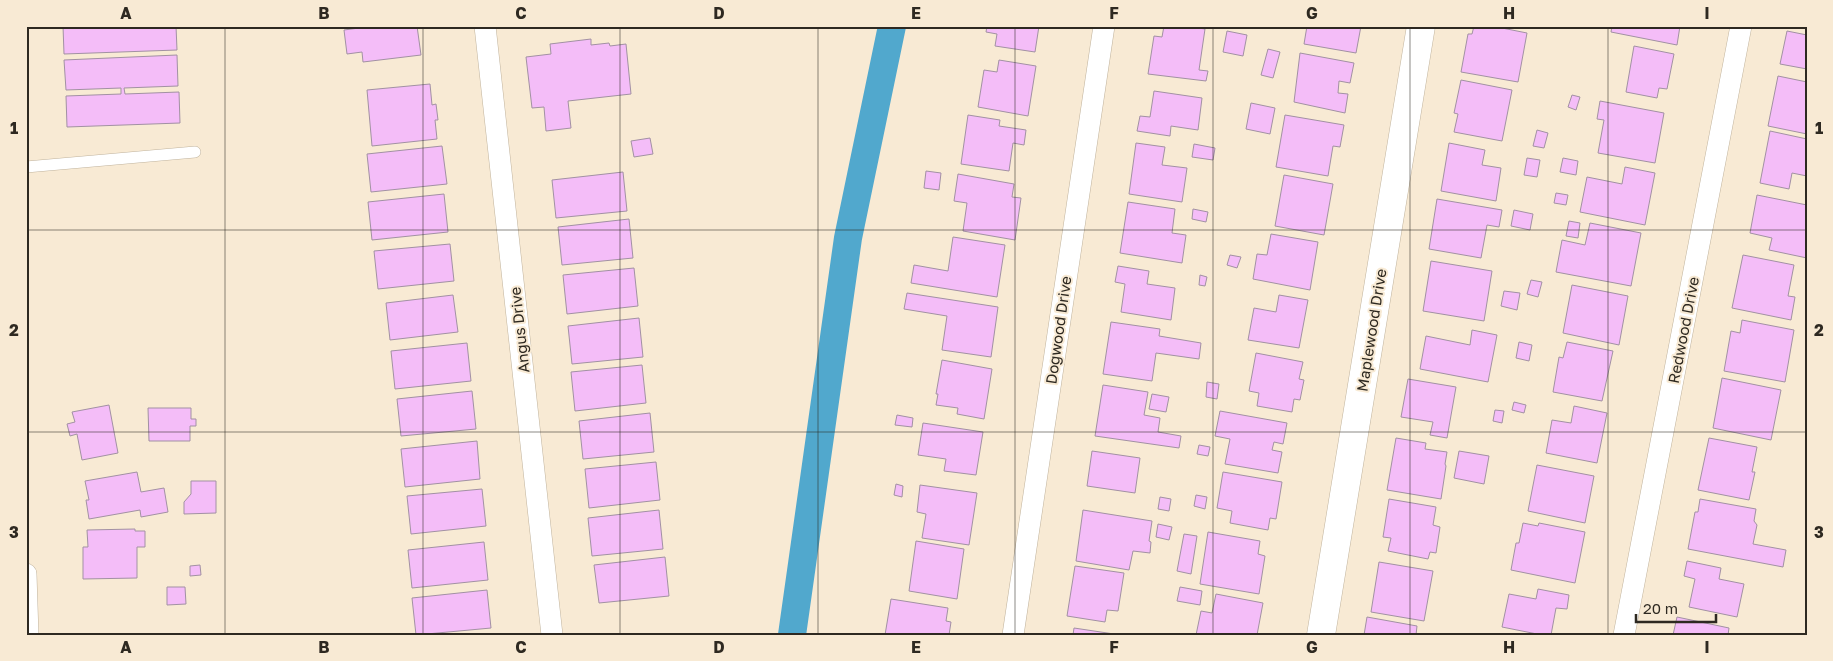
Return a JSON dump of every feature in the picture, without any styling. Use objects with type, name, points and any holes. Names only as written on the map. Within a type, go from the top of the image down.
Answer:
[{"type":"street","name":"Angus Drive","points":[[485,26],[552,635]]},
{"type":"street","name":"Dogwood Drive","points":[[1013,635],[1104,26]]},
{"type":"street","name":"Maplewood Drive","points":[[1321,635],[1420,26]]},
{"type":"street","name":"Redwood Drive","points":[[1624,635],[1741,26]]},
{"type":"street","points":[[26,574],[28,635]]},
{"type":"lane","points":[[26,167],[195,152]]},
{"type":"building","points":[[63,26],[176,26],[177,50],[64,54]]},
{"type":"building","points":[[374,26],[417,26],[421,55],[363,62],[362,52],[347,54],[344,30]]},
{"type":"building","points":[[987,26],[1039,26],[1035,52],[995,46],[997,34],[986,32]]},
{"type":"building","points":[[1164,26],[1187,26],[1205,29],[1199,70],[1208,71],[1206,81],[1148,74],[1154,36],[1162,37]]},
{"type":"building","points":[[1307,26],[1361,26],[1356,53],[1304,44]]},
{"type":"building","points":[[1474,26],[1492,26],[1527,33],[1518,82],[1461,72],[1468,34],[1472,34]]},
{"type":"building","points":[[1612,26],[1680,26],[1677,45],[1611,32]]},
{"type":"building","points":[[1227,31],[1247,35],[1243,56],[1223,52]]},
{"type":"building","points":[[1787,31],[1807,35],[1807,69],[1780,64]]},
{"type":"building","points":[[591,39],[591,45],[609,43],[610,46],[626,44],[631,94],[568,101],[571,128],[546,131],[544,107],[532,108],[526,57],[551,54],[550,44]]},
{"type":"building","points":[[1634,46],[1674,54],[1667,89],[1659,88],[1657,98],[1626,92]]},
{"type":"building","points":[[1268,49],[1280,52],[1273,78],[1261,75]]},
{"type":"building","points":[[1300,53],[1354,63],[1350,83],[1339,81],[1338,93],[1348,94],[1345,113],[1294,102]]},
{"type":"building","points":[[177,55],[178,86],[124,88],[125,94],[179,92],[180,123],[67,127],[66,96],[121,94],[121,88],[66,90],[64,60]]},
{"type":"building","points":[[999,60],[1036,66],[1028,116],[978,107],[984,70],[997,72]]},
{"type":"building","points":[[1778,76],[1807,82],[1807,134],[1768,126]]},
{"type":"building","points":[[1461,80],[1512,90],[1502,141],[1454,132],[1458,114],[1454,113]]},
{"type":"building","points":[[430,84],[432,105],[436,104],[438,120],[435,120],[437,139],[372,146],[367,90]]},
{"type":"building","points":[[1154,91],[1202,98],[1198,130],[1171,126],[1170,136],[1137,131],[1140,116],[1150,117]]},
{"type":"building","points":[[1572,95],[1580,97],[1576,110],[1568,107]]},
{"type":"building","points":[[1600,101],[1664,113],[1655,163],[1598,153],[1604,120],[1597,119]]},
{"type":"building","points":[[1251,103],[1275,108],[1270,134],[1246,129]]},
{"type":"building","points":[[968,115],[1000,120],[999,126],[1026,130],[1024,145],[1013,143],[1009,171],[961,164]]},
{"type":"building","points":[[1285,115],[1344,125],[1340,147],[1333,146],[1328,176],[1276,167]]},
{"type":"building","points":[[1537,130],[1548,133],[1544,148],[1533,146]]},
{"type":"building","points":[[1770,131],[1807,139],[1807,176],[1792,173],[1789,189],[1760,183]]},
{"type":"building","points":[[650,138],[653,154],[634,157],[631,141]]},
{"type":"building","points":[[1136,143],[1165,147],[1162,165],[1187,168],[1182,202],[1129,194]]},
{"type":"building","points":[[1449,143],[1485,150],[1482,165],[1501,168],[1496,201],[1441,191]]},
{"type":"building","points":[[1194,144],[1215,148],[1213,160],[1192,157]]},
{"type":"building","points":[[442,146],[447,184],[371,192],[367,154]]},
{"type":"building","points":[[1527,158],[1540,160],[1537,177],[1524,175]]},
{"type":"building","points":[[1563,158],[1578,161],[1576,175],[1560,172]]},
{"type":"building","points":[[1625,167],[1655,173],[1645,225],[1580,212],[1587,177],[1622,184]]},
{"type":"building","points":[[926,171],[941,173],[939,190],[924,188]]},
{"type":"building","points":[[623,172],[627,211],[556,218],[552,180]]},
{"type":"building","points":[[958,174],[1014,184],[1012,197],[1021,198],[1015,240],[963,231],[967,203],[954,201]]},
{"type":"building","points":[[1284,175],[1333,184],[1324,235],[1275,226]]},
{"type":"building","points":[[1556,193],[1568,195],[1566,205],[1554,203]]},
{"type":"building","points":[[444,194],[448,232],[372,240],[368,202]]},
{"type":"building","points":[[1757,195],[1807,205],[1807,258],[1769,250],[1772,238],[1750,233]]},
{"type":"building","points":[[1437,199],[1502,210],[1499,227],[1487,225],[1481,258],[1429,249]]},
{"type":"building","points":[[1128,202],[1175,209],[1172,233],[1186,235],[1182,263],[1120,253]]},
{"type":"building","points":[[1193,209],[1208,212],[1206,222],[1192,219]]},
{"type":"building","points":[[1514,210],[1533,214],[1530,230],[1511,226]]},
{"type":"building","points":[[629,219],[633,258],[562,265],[558,227]]},
{"type":"building","points":[[1569,221],[1580,223],[1578,238],[1566,236]]},
{"type":"building","points":[[1590,223],[1641,233],[1631,286],[1556,272],[1562,240],[1585,245]]},
{"type":"building","points":[[1271,234],[1318,242],[1310,290],[1253,279],[1257,254],[1267,255]]},
{"type":"building","points":[[953,237],[1005,245],[997,297],[911,283],[914,265],[948,271]]},
{"type":"building","points":[[450,244],[454,281],[378,289],[374,251]]},
{"type":"building","points":[[1230,255],[1241,257],[1237,268],[1227,265]]},
{"type":"building","points":[[1743,255],[1794,265],[1788,296],[1795,297],[1791,320],[1732,308]]},
{"type":"building","points":[[1431,261],[1492,271],[1484,321],[1423,311]]},
{"type":"building","points":[[1118,266],[1149,271],[1147,284],[1175,288],[1171,320],[1121,312],[1125,284],[1115,282]]},
{"type":"building","points":[[634,268],[638,306],[567,314],[563,275]]},
{"type":"building","points":[[1200,275],[1207,277],[1205,286],[1199,285]]},
{"type":"building","points":[[1531,280],[1542,282],[1538,297],[1527,294]]},
{"type":"building","points":[[1572,285],[1628,296],[1619,345],[1563,333]]},
{"type":"building","points":[[1504,291],[1520,293],[1517,310],[1501,306]]},
{"type":"building","points":[[907,293],[998,307],[991,357],[942,350],[947,316],[904,309]]},
{"type":"building","points":[[453,295],[458,332],[390,340],[386,303]]},
{"type":"building","points":[[1279,295],[1308,300],[1299,348],[1248,340],[1254,308],[1276,312]]},
{"type":"building","points":[[639,318],[643,357],[572,364],[568,326]]},
{"type":"building","points":[[1742,320],[1794,330],[1785,382],[1724,371],[1731,331],[1740,333]]},
{"type":"building","points":[[1111,322],[1160,329],[1159,336],[1201,343],[1199,359],[1156,353],[1152,381],[1103,374]]},
{"type":"building","points":[[1472,330],[1497,335],[1488,382],[1420,369],[1426,336],[1470,345]]},
{"type":"building","points":[[1519,342],[1532,345],[1529,361],[1516,358]]},
{"type":"building","points":[[1567,342],[1613,351],[1602,401],[1553,392],[1559,357],[1563,358]]},
{"type":"building","points":[[467,343],[471,381],[395,389],[391,351]]},
{"type":"building","points":[[1256,353],[1303,362],[1299,379],[1304,380],[1300,400],[1294,399],[1292,412],[1257,406],[1259,393],[1249,391]]},
{"type":"building","points":[[942,360],[992,369],[984,419],[957,414],[958,408],[936,405]]},
{"type":"building","points":[[642,365],[646,403],[575,411],[571,372]]},
{"type":"building","points":[[1722,378],[1781,390],[1771,440],[1713,428]]},
{"type":"building","points":[[1408,379],[1456,387],[1447,438],[1430,435],[1433,422],[1401,417]]},
{"type":"building","points":[[1207,382],[1219,384],[1217,399],[1206,397]]},
{"type":"building","points":[[1103,385],[1148,392],[1144,415],[1160,418],[1158,432],[1181,436],[1179,448],[1095,436]]},
{"type":"building","points":[[472,391],[476,429],[401,436],[397,399]]},
{"type":"building","points":[[1152,394],[1169,397],[1166,412],[1149,409]]},
{"type":"building","points":[[1514,402],[1526,405],[1524,413],[1512,410]]},
{"type":"building","points":[[109,405],[118,453],[82,460],[77,434],[70,436],[67,424],[75,422],[72,412]]},
{"type":"building","points":[[1574,406],[1607,413],[1597,463],[1546,453],[1552,420],[1571,423]]},
{"type":"building","points":[[148,408],[191,408],[191,419],[196,419],[196,426],[190,426],[190,441],[149,441]]},
{"type":"building","points":[[1495,410],[1504,411],[1502,423],[1493,421]]},
{"type":"building","points":[[1220,411],[1287,423],[1283,444],[1274,442],[1272,450],[1282,452],[1278,473],[1225,464],[1230,439],[1215,436]]},
{"type":"building","points":[[650,413],[654,452],[583,459],[579,421]]},
{"type":"building","points":[[897,415],[913,418],[912,427],[895,425]]},
{"type":"building","points":[[923,423],[983,432],[976,475],[944,471],[946,459],[918,455]]},
{"type":"building","points":[[1396,438],[1426,443],[1425,449],[1447,452],[1441,499],[1387,490]]},
{"type":"building","points":[[1709,438],[1757,447],[1752,472],[1755,472],[1749,500],[1698,490]]},
{"type":"building","points":[[477,441],[480,479],[405,487],[401,449]]},
{"type":"building","points":[[1199,445],[1210,447],[1208,456],[1197,454]]},
{"type":"building","points":[[1092,451],[1140,458],[1135,493],[1087,486]]},
{"type":"building","points":[[1459,451],[1489,456],[1484,484],[1454,478]]},
{"type":"building","points":[[656,462],[660,500],[589,508],[585,469]]},
{"type":"building","points":[[1537,465],[1594,476],[1585,523],[1528,511]]},
{"type":"building","points":[[137,472],[141,492],[164,488],[168,512],[141,517],[140,510],[89,519],[86,500],[89,500],[85,481]]},
{"type":"building","points":[[1223,472],[1282,482],[1276,519],[1270,518],[1268,530],[1230,523],[1232,511],[1217,508]]},
{"type":"building","points":[[191,481],[216,481],[216,513],[184,514],[184,502],[191,494]]},
{"type":"building","points":[[896,484],[903,486],[902,497],[894,495]]},
{"type":"building","points":[[920,485],[977,493],[969,545],[922,538],[926,514],[917,512]]},
{"type":"building","points":[[482,489],[486,526],[411,534],[407,496]]},
{"type":"building","points":[[1196,495],[1207,497],[1205,509],[1194,506]]},
{"type":"building","points":[[1160,497],[1171,499],[1169,511],[1158,509]]},
{"type":"building","points":[[1389,499],[1436,507],[1433,525],[1440,527],[1436,553],[1430,552],[1428,559],[1388,551],[1391,538],[1383,537]]},
{"type":"building","points":[[1700,499],[1756,509],[1754,521],[1757,525],[1753,544],[1786,550],[1783,567],[1688,549],[1695,512],[1698,512]]},
{"type":"building","points":[[659,510],[663,549],[592,556],[588,518]]},
{"type":"building","points":[[1083,510],[1152,521],[1149,541],[1151,542],[1150,553],[1133,551],[1129,570],[1076,561]]},
{"type":"building","points":[[1523,523],[1538,526],[1539,523],[1585,532],[1575,583],[1511,570],[1516,543],[1519,543]]},
{"type":"building","points":[[1158,524],[1172,527],[1169,540],[1156,537]]},
{"type":"building","points":[[135,529],[135,531],[145,531],[145,547],[137,547],[137,578],[83,579],[83,547],[88,547],[87,530]]},
{"type":"building","points":[[1208,532],[1260,541],[1258,554],[1265,556],[1259,594],[1200,584]]},
{"type":"building","points":[[1184,534],[1197,536],[1191,574],[1177,571]]},
{"type":"building","points":[[916,541],[964,549],[957,599],[909,591]]},
{"type":"building","points":[[484,542],[488,580],[412,588],[408,550]]},
{"type":"building","points":[[665,557],[669,596],[599,603],[594,565]]},
{"type":"building","points":[[1687,561],[1721,568],[1719,579],[1744,584],[1737,617],[1689,607],[1695,579],[1684,576]]},
{"type":"building","points":[[1379,562],[1433,571],[1424,621],[1371,612]]},
{"type":"building","points":[[200,565],[201,575],[190,576],[190,566]]},
{"type":"building","points":[[1075,566],[1124,573],[1118,611],[1107,610],[1105,622],[1067,616]]},
{"type":"building","points":[[167,587],[185,587],[186,604],[167,605]]},
{"type":"building","points":[[1180,587],[1202,591],[1200,605],[1177,601]]},
{"type":"building","points":[[1538,589],[1569,595],[1567,609],[1556,608],[1551,635],[1502,627],[1509,594],[1536,599]]},
{"type":"building","points":[[487,590],[491,628],[416,635],[412,598]]},
{"type":"building","points":[[1216,594],[1263,603],[1257,635],[1196,635],[1201,611],[1212,613]]},
{"type":"building","points":[[891,599],[948,608],[946,621],[951,622],[949,635],[885,635]]},
{"type":"building","points":[[1367,617],[1417,626],[1416,635],[1364,635]]},
{"type":"building","points":[[1677,617],[1729,628],[1728,635],[1673,635]]},
{"type":"building","points":[[1074,628],[1114,634],[1114,635],[1073,635]]},
{"type":"waterway","points":[[792,635],[848,238],[892,26]]}]
